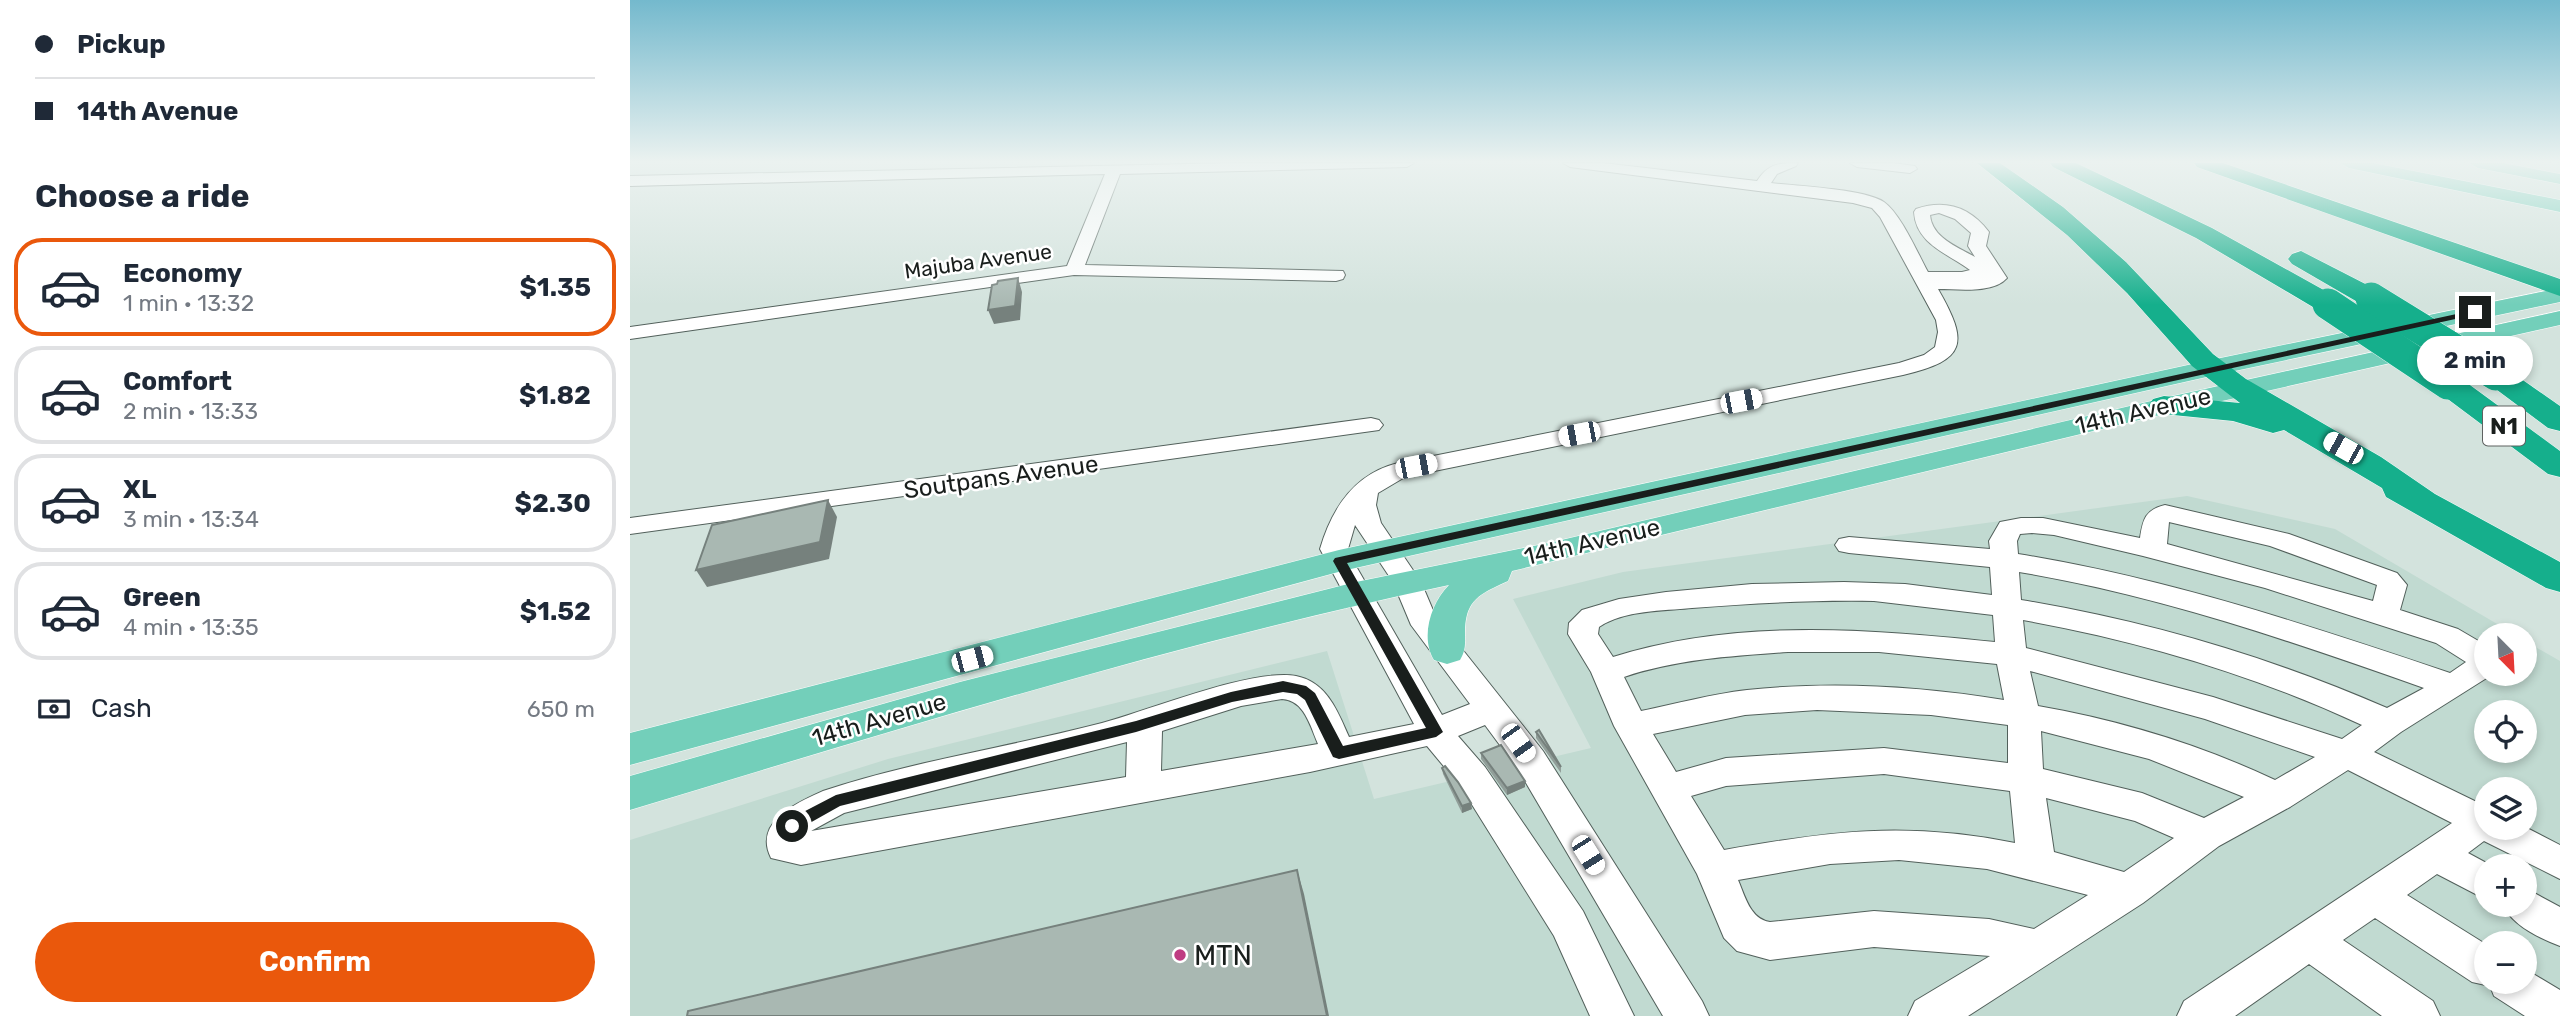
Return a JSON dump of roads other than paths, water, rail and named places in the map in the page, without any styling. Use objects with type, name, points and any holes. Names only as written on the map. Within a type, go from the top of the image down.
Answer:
[{"type":"highway","points":[[2054,210],[2155,308],[2194,353],[2211,368],[2238,388],[2364,460],[2421,500]]},
{"type":"highway","name":"N1","points":[[2158,210],[2204,233],[2328,304],[2448,384],[2560,467]]},
{"type":"highway","points":[[2209,210],[2219,215]]},
{"type":"highway","points":[[2339,210],[2560,288]]},
{"type":"highway","name":"N1","points":[[2278,247],[2371,298],[2496,375],[2560,421]]},
{"type":"highway","points":[[2164,406],[2225,410],[2258,417],[2421,500],[2560,579]]},
{"type":"main road","name":"14th Avenue","points":[[630,749],[1339,561],[2211,368],[2560,295]]},
{"type":"main road","name":"14th Avenue","points":[[630,793],[960,696],[1356,593],[1553,552],[2238,388],[2560,318]]},
{"type":"main road","points":[[1447,651],[1446,616],[1461,592],[1479,581],[1553,552]]},
{"type":"street","points":[[1074,270],[1098,210]]},
{"type":"street","points":[[1612,1016],[1569,924],[1473,776],[1436,732],[1356,593],[1334,549],[1337,537],[1350,503],[1385,476],[1416,466],[1903,369],[1933,360],[1943,353],[1950,335],[1946,320],[1883,210]]},
{"type":"street","points":[[1923,280],[1962,278],[1977,274],[1979,270],[1926,232],[1921,219],[1922,212],[1926,210]]},
{"type":"street","points":[[1923,280],[1982,283],[1998,278],[1977,246],[1980,232],[1965,215],[1948,210]]},
{"type":"street","name":"Majuba Avenue","points":[[630,332],[1074,270],[1336,275]]},
{"type":"street","name":"Soutpans Avenue","points":[[630,526],[1371,425]]},
{"type":"street","points":[[1364,491],[1363,505],[1368,524],[1407,582],[1422,618],[1531,761],[1686,1016]]},
{"type":"street","points":[[2153,548],[2155,518],[2165,513],[2279,540],[2387,579],[2393,585],[2384,615]]},
{"type":"street","points":[[1849,545],[2004,560],[2135,586],[2312,637],[2451,685]]},
{"type":"street","points":[[1606,671],[1643,659],[1704,649],[1788,641],[1879,641],[2011,655],[2213,709],[2347,754],[2474,818]]},
{"type":"street","points":[[1930,1016],[2129,891],[2206,835],[2277,797],[2451,685]]},
{"type":"street","points":[[1339,753],[1310,697],[1294,687],[1283,687],[1231,697],[1146,723],[836,801],[792,826],[786,832],[785,847],[801,849],[1339,753],[1436,732],[1493,708]]},
{"type":"street","points":[[1631,726],[1739,703],[1866,699],[1945,705],[2024,716],[2157,748],[2211,767],[2277,797]]},
{"type":"street","points":[[1143,789],[1146,723]]},
{"type":"street","points":[[1668,789],[1726,772],[1884,761],[2026,779],[2142,808],[2206,835]]},
{"type":"street","points":[[2199,1016],[2436,854],[2474,833]]},
{"type":"street","points":[[1714,868],[1803,852],[1898,844],[1963,849],[2036,862],[2129,891]]},
{"type":"street","points":[[2436,854],[2474,876]]},
{"type":"street","points":[[2374,897],[2474,960]]},
{"type":"street","points":[[2537,914],[2560,928]]},
{"type":"street","points":[[2310,941],[2418,1016]]},
{"type":"lane","points":[[2036,862],[2026,779],[2024,716],[2011,655],[2007,608],[2004,560],[2005,536],[2010,528],[2019,525],[2046,527],[2153,548],[2284,583],[2448,636],[2478,656],[2483,665],[2451,685]]},
{"type":"lane","points":[[2037,948],[1989,937],[1874,929],[1760,940],[1751,938],[1738,925],[1714,868],[1631,726],[1606,671],[1583,634],[1586,620],[1608,612],[1676,600],[1828,592],[1933,597],[2007,608],[2177,645],[2280,676],[2389,723]]},
{"type":"lane","points":[[2516,840],[2560,863]]},
{"type":"lane","points":[[2528,994],[2560,1014]]},
{"type":"place","name":"MTN","points":[[1180,955]]}]
